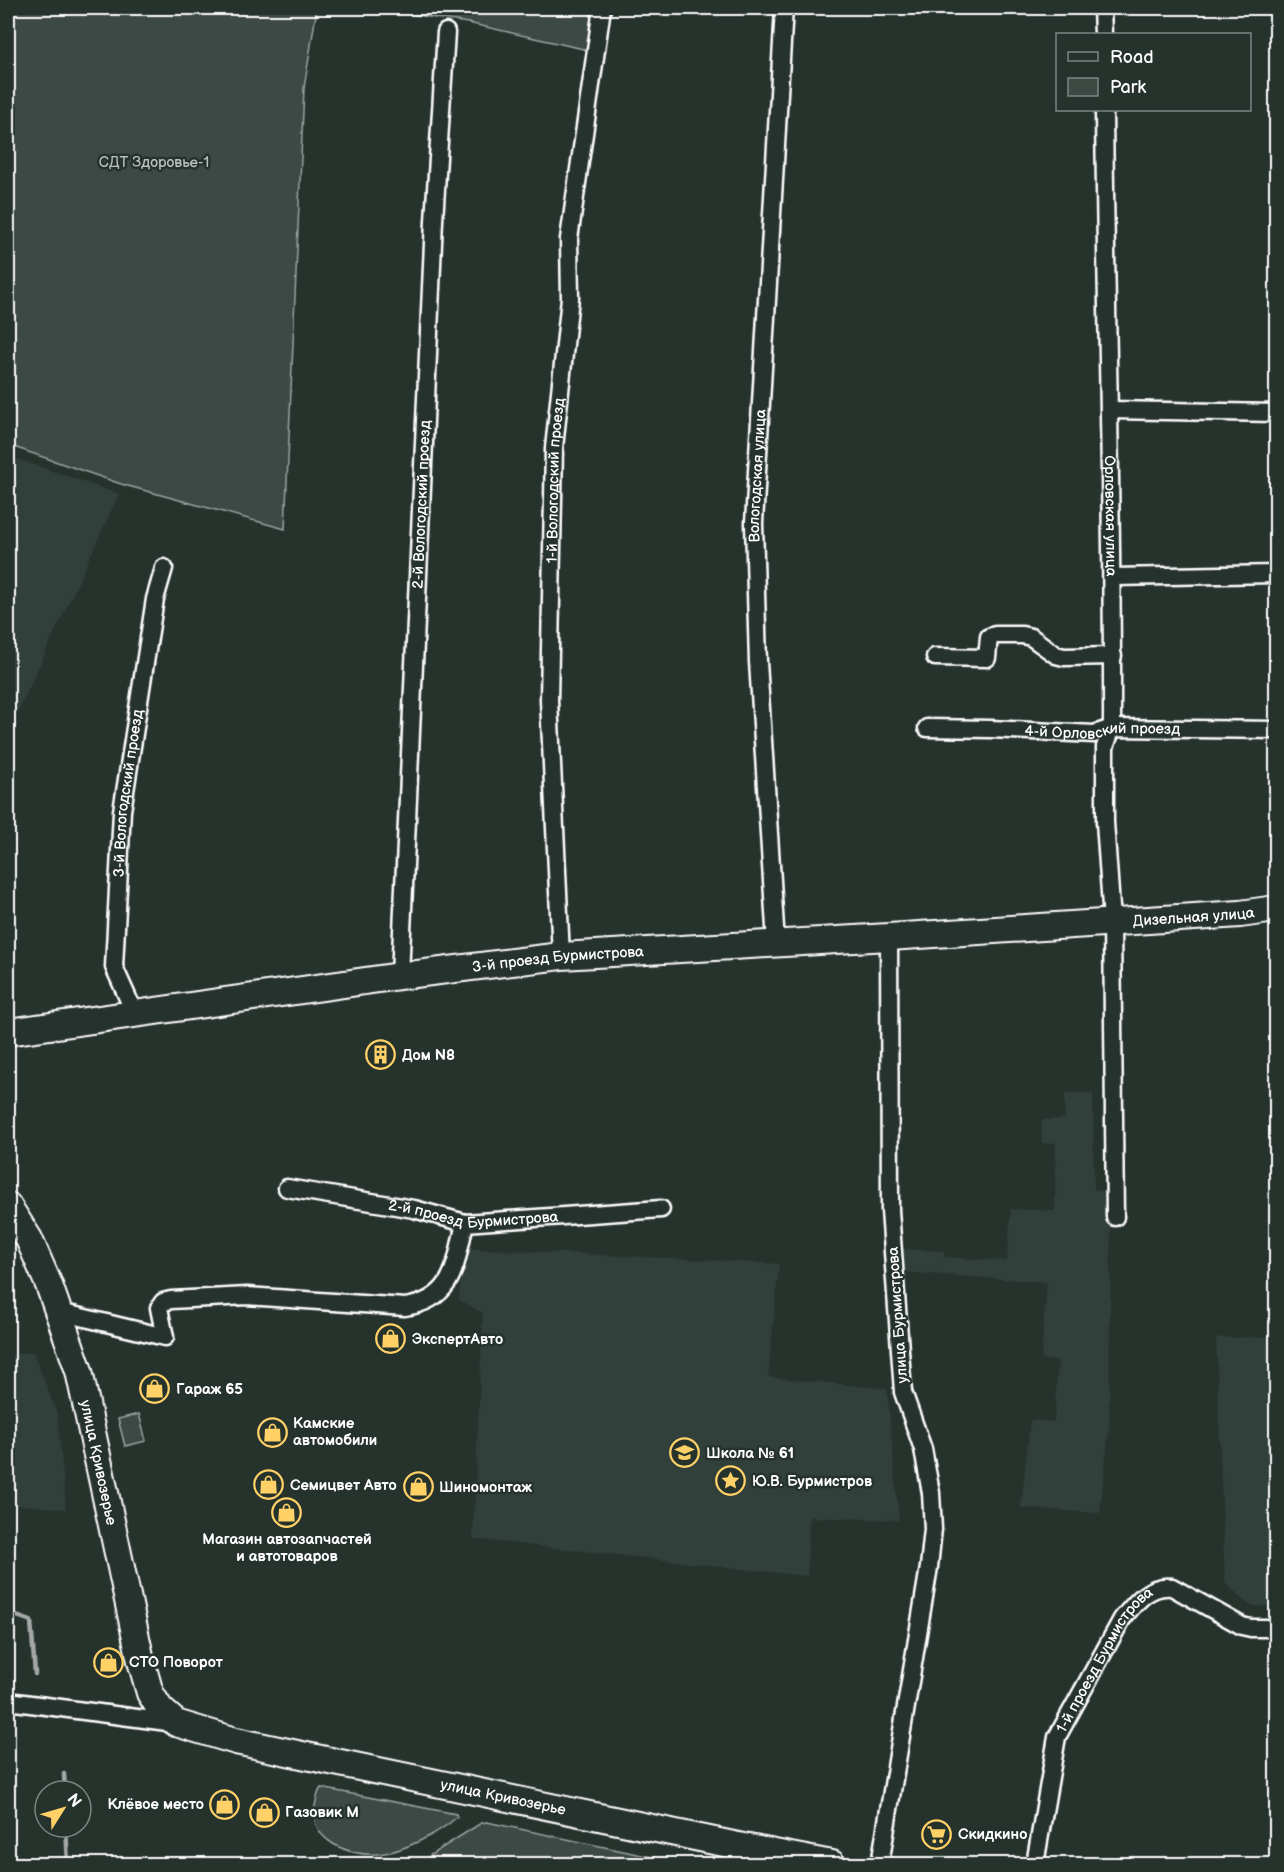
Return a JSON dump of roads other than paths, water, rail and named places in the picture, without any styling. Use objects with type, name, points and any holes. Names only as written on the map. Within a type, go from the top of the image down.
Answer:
[{"type":"main road","name":"Дизельная улица","points":[[1112,921],[1240,914],[1276,909]]},
{"type":"main road","name":"3-й проезд Бурмистрова","points":[[8,1032],[400,976],[561,956],[889,937],[1112,921]]},
{"type":"main road","name":"улица Кривозерье","points":[[8,1206],[29,1239],[60,1312],[79,1371],[141,1661],[150,1692],[160,1709],[176,1723],[236,1741],[832,1864]]},
{"type":"street","name":"1-й Вологодский проезд","points":[[561,956],[549,700],[554,448],[570,298],[569,239],[602,8]]},
{"type":"street","name":"Вологодская улица","points":[[776,943],[758,662],[754,523],[784,8]]},
{"type":"street","points":[[1102,8],[1103,33]]},
{"type":"street","name":"2-й Вологодский проезд","points":[[400,976],[434,233],[446,32]]},
{"type":"street","name":"Орловская улица","points":[[1104,111],[1110,410],[1109,485],[1113,577],[1113,728],[1104,747],[1104,822],[1112,921]]},
{"type":"street","points":[[1110,410],[1276,413]]},
{"type":"street","name":"3-й Вологодский проезд","points":[[135,1014],[114,967],[122,811],[155,599],[164,568]]},
{"type":"street","points":[[1113,577],[1276,574]]},
{"type":"street","points":[[935,657],[987,658],[987,640],[995,634],[1031,637],[1056,655],[1064,657],[1113,656]]},
{"type":"street","name":"4-й Орловский проезд","points":[[927,728],[1094,735],[1113,728],[1276,730]]},
{"type":"street","points":[[1112,921],[1115,1217]]},
{"type":"street","name":"улица Бурмистрова","points":[[880,1864],[929,1567],[933,1530],[931,1493],[923,1449],[903,1392],[890,1210],[889,937]]},
{"type":"street","name":"2-й проезд Бурмистрова","points":[[287,1188],[414,1209],[465,1223],[661,1209]]},
{"type":"street","points":[[60,1312],[165,1337],[159,1308],[166,1300],[247,1296],[405,1307],[433,1297],[450,1281],[465,1223]]},
{"type":"street","name":"1-й проезд Бурмистрова","points":[[1035,1864],[1057,1737],[1122,1619],[1146,1593],[1162,1586],[1172,1587],[1242,1626],[1275,1628]]},
{"type":"street","name":"улица Кривозерье","points":[[8,1701],[176,1723]]},
{"type":"waterway","points":[[8,1610],[14,1615],[31,1621],[35,1674]]},
{"type":"waterway","points":[[64,1774],[64,1779]]},
{"type":"waterway","points":[[67,1839],[68,1864]]},
{"type":"place","name":"Дом N8","points":[[381,1055]]},
{"type":"place","name":"ЭкспертАвто","points":[[391,1339]]},
{"type":"place","name":"Гараж 65","points":[[155,1389]]},
{"type":"place","name":"Камские автомобили","points":[[272,1432]]},
{"type":"place","name":"Школа № 61","points":[[685,1453]]},
{"type":"place","name":"Ю.В. Бурмистров","points":[[731,1481]]},
{"type":"place","name":"Семицвет Авто","points":[[269,1485]]},
{"type":"place","name":"Шиномонтаж","points":[[418,1487]]},
{"type":"place","name":"Магазин автозапчастей и автотоваров","points":[[287,1512]]},
{"type":"place","name":"СТО Поворот","points":[[108,1662]]},
{"type":"place","name":"Клёвое место","points":[[225,1804]]},
{"type":"place","name":"Газовик М","points":[[264,1812]]},
{"type":"place","name":"Скидкино","points":[[937,1834]]},
{"type":"park label","name":"СДТ Здоровье-1","points":[[154,162]]}]
